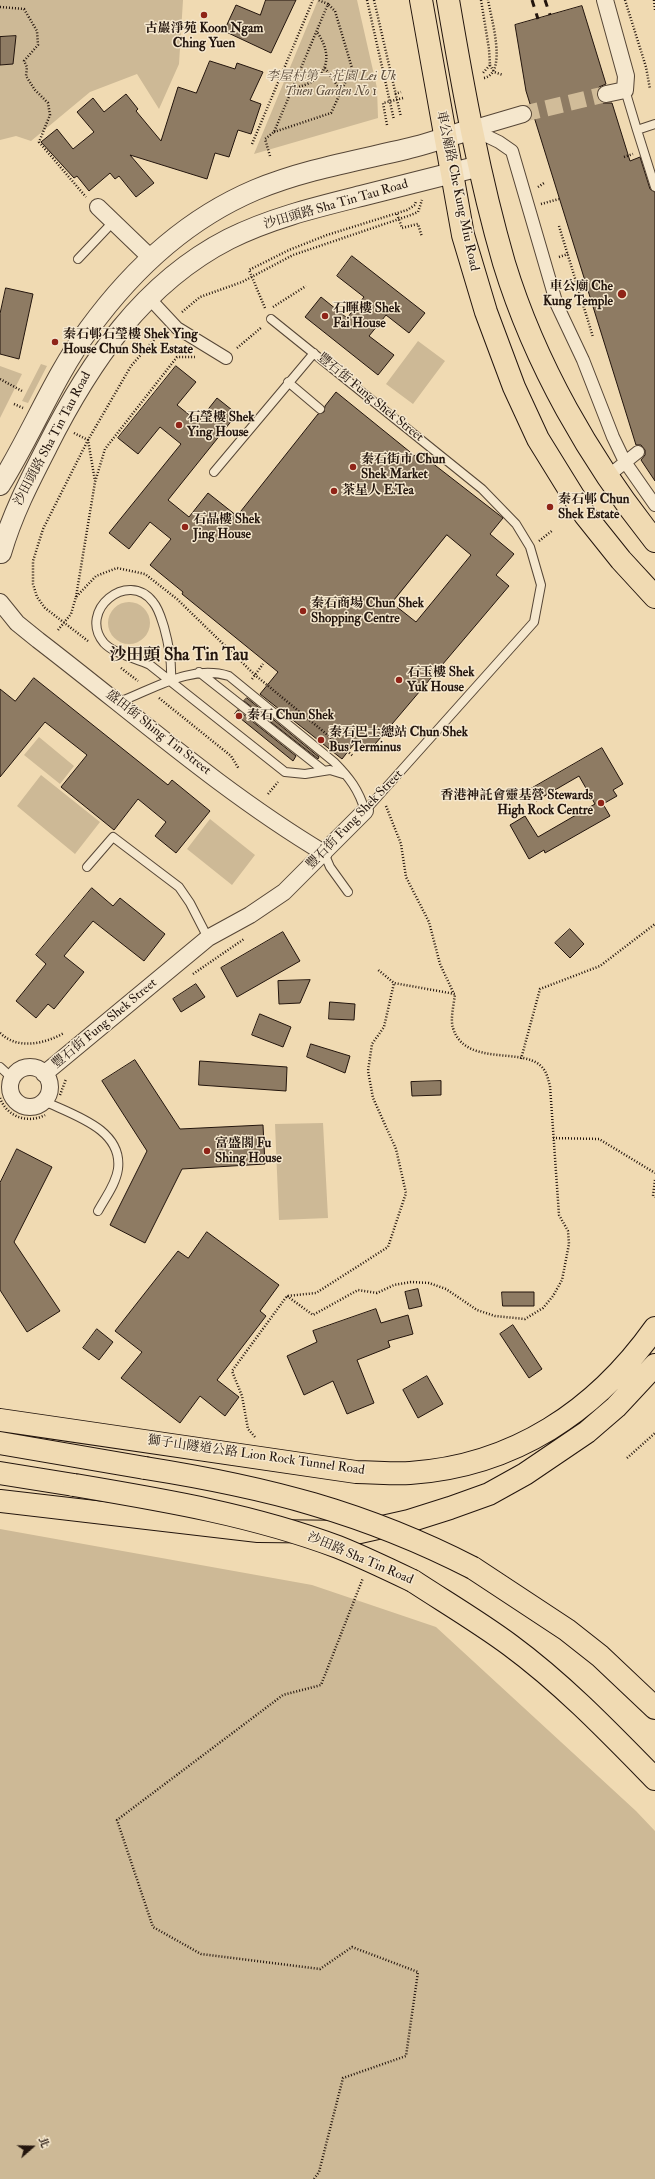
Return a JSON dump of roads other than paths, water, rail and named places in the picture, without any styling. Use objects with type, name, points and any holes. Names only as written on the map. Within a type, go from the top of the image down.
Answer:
[{"type":"main road","name":"車公廟路 Che Kung Miu Road","points":[[421,0],[462,226],[473,272],[486,312],[526,414],[538,439],[585,514],[621,560],[655,597]]},
{"type":"main road","points":[[448,0],[460,75],[480,166],[505,264],[520,308],[547,370],[584,438],[628,507],[655,542]]},
{"type":"main road","name":"獅子山隧道公路 Lion Rock Tunnel Road","points":[[0,1420],[356,1472],[409,1473],[434,1471],[485,1459],[514,1448],[561,1422],[587,1403],[611,1382],[641,1348],[655,1328]]},
{"type":"main road","points":[[0,1501],[258,1531],[360,1532],[409,1521],[450,1508],[489,1494],[525,1474],[587,1432],[616,1407],[655,1365]]},
{"type":"main road","points":[[0,1443],[236,1484],[316,1503],[383,1526],[474,1568],[567,1630],[600,1656],[655,1708]]},
{"type":"main road","name":"沙田路 Sha Tin Road","points":[[0,1473],[203,1508],[248,1519],[338,1547],[413,1581],[481,1624],[540,1669],[613,1736],[655,1779]]},
{"type":"street","points":[[605,0],[626,76],[625,90],[606,94]]},
{"type":"street","points":[[472,129],[523,114]]},
{"type":"street","name":"沙田頭路 Sha Tin Tau Road","points":[[0,485],[42,408],[88,330],[128,281],[175,237],[210,213],[254,190],[314,170],[445,138],[472,129]]},
{"type":"street","points":[[472,129],[500,142],[512,152],[557,305],[583,360],[613,437],[625,462],[655,505]]},
{"type":"street","name":"沙田頭路 Sha Tin Tau Road","points":[[0,553],[22,495],[58,424],[88,373],[115,334],[163,283],[192,261],[229,239],[270,221],[329,204],[480,166]]},
{"type":"street","points":[[94,204],[151,258]]},
{"type":"street","points":[[149,298],[177,328],[226,358]]},
{"type":"street","points":[[608,476],[638,452]]},
{"type":"street","name":"盛田街 Shing Tin Street","points":[[0,602],[18,623],[257,810],[324,853]]},
{"type":"street","name":"豐石街 Fung Shek Street","points":[[44,1074],[208,938],[250,915],[284,892],[324,853],[373,811]]},
{"type":"street","name":"豐石街 Fung Shek Street","points":[[12,1078],[21,1069],[27,1068],[34,1068],[44,1074],[49,1085],[48,1096],[50,1103]]},
{"type":"street","points":[[12,1078],[10,1090],[16,1102],[21,1105],[34,1107],[50,1103]]},
{"type":"lane","points":[[625,90],[655,187]]},
{"type":"lane","points":[[637,130],[655,124]]},
{"type":"lane","points":[[78,259],[113,222]]},
{"type":"lane","name":"豐石街 Fung Shek Street","points":[[271,319],[482,489],[516,524],[530,547],[541,585],[534,622],[373,811]]},
{"type":"lane","points":[[214,472],[288,382],[314,353]]},
{"type":"lane","points":[[288,382],[320,409]]},
{"type":"lane","points":[[171,681],[172,666],[169,650],[156,606],[146,595],[138,592],[124,590],[110,596],[102,605],[97,616],[99,633],[103,642],[118,653],[133,656],[150,665],[285,772],[305,774],[323,770],[339,771],[350,778]]},
{"type":"lane","points":[[119,702],[171,681],[199,672],[215,672],[229,676],[322,752],[350,778],[373,811]]},
{"type":"lane","points":[[199,672],[323,770]]},
{"type":"lane","points":[[87,867],[113,837],[179,888],[190,903],[208,938]]},
{"type":"lane","points":[[324,853],[330,867],[348,892]]},
{"type":"lane","points":[[0,1066],[12,1078]]},
{"type":"lane","points":[[50,1103],[101,1130],[112,1142],[116,1150],[118,1169],[98,1211]]},
{"type":"tunnel","points":[[523,114],[606,94]]},
{"type":"railway","points":[[532,0],[538,19]]},
{"type":"railway","points":[[545,0],[550,15]]},
{"type":"place","name":"古巖淨苑 Koon Ngam Ching Yuen","points":[[204,15]]},
{"type":"place","name":"車公廟 Che Kung Temple","points":[[622,294]]},
{"type":"place","name":"石暉樓 Shek Fai House","points":[[325,316]]},
{"type":"place","name":"秦石邨石瑩樓 Shek Ying House Chun Shek Estate","points":[[55,342]]},
{"type":"place","name":"石瑩樓 Shek Ying House","points":[[179,425]]},
{"type":"place","name":"秦石街市 Chun Shek Market","points":[[353,467]]},
{"type":"place","name":"茶星人 E.Tea","points":[[334,491]]},
{"type":"place","name":"秦石邨 Chun Shek Estate","points":[[550,507]]},
{"type":"place","name":"石晶樓 Shek Jing House","points":[[185,527]]},
{"type":"place","name":"秦石商場 Chun Shek Shopping Centre","points":[[303,611]]},
{"type":"place","name":"石玉樓 Shek Yuk House","points":[[399,680]]},
{"type":"place","name":"秦石 Chun Shek","points":[[239,716]]},
{"type":"place","name":"秦石巴士總站 Chun Shek Bus Terminus","points":[[321,740]]},
{"type":"place","name":"香港神託會靈基營 Stewards High Rock Centre","points":[[601,803]]},
{"type":"place","name":"富盛閣 Fu Shing House","points":[[207,1151]]},
{"type":"district","name":"沙田頭 Sha Tin Tau","points":[[179,656]]},
{"type":"park label","name":"李屋村第一花園 Lei Uk Tsuen Garden No 1","points":[[331,84]]}]
